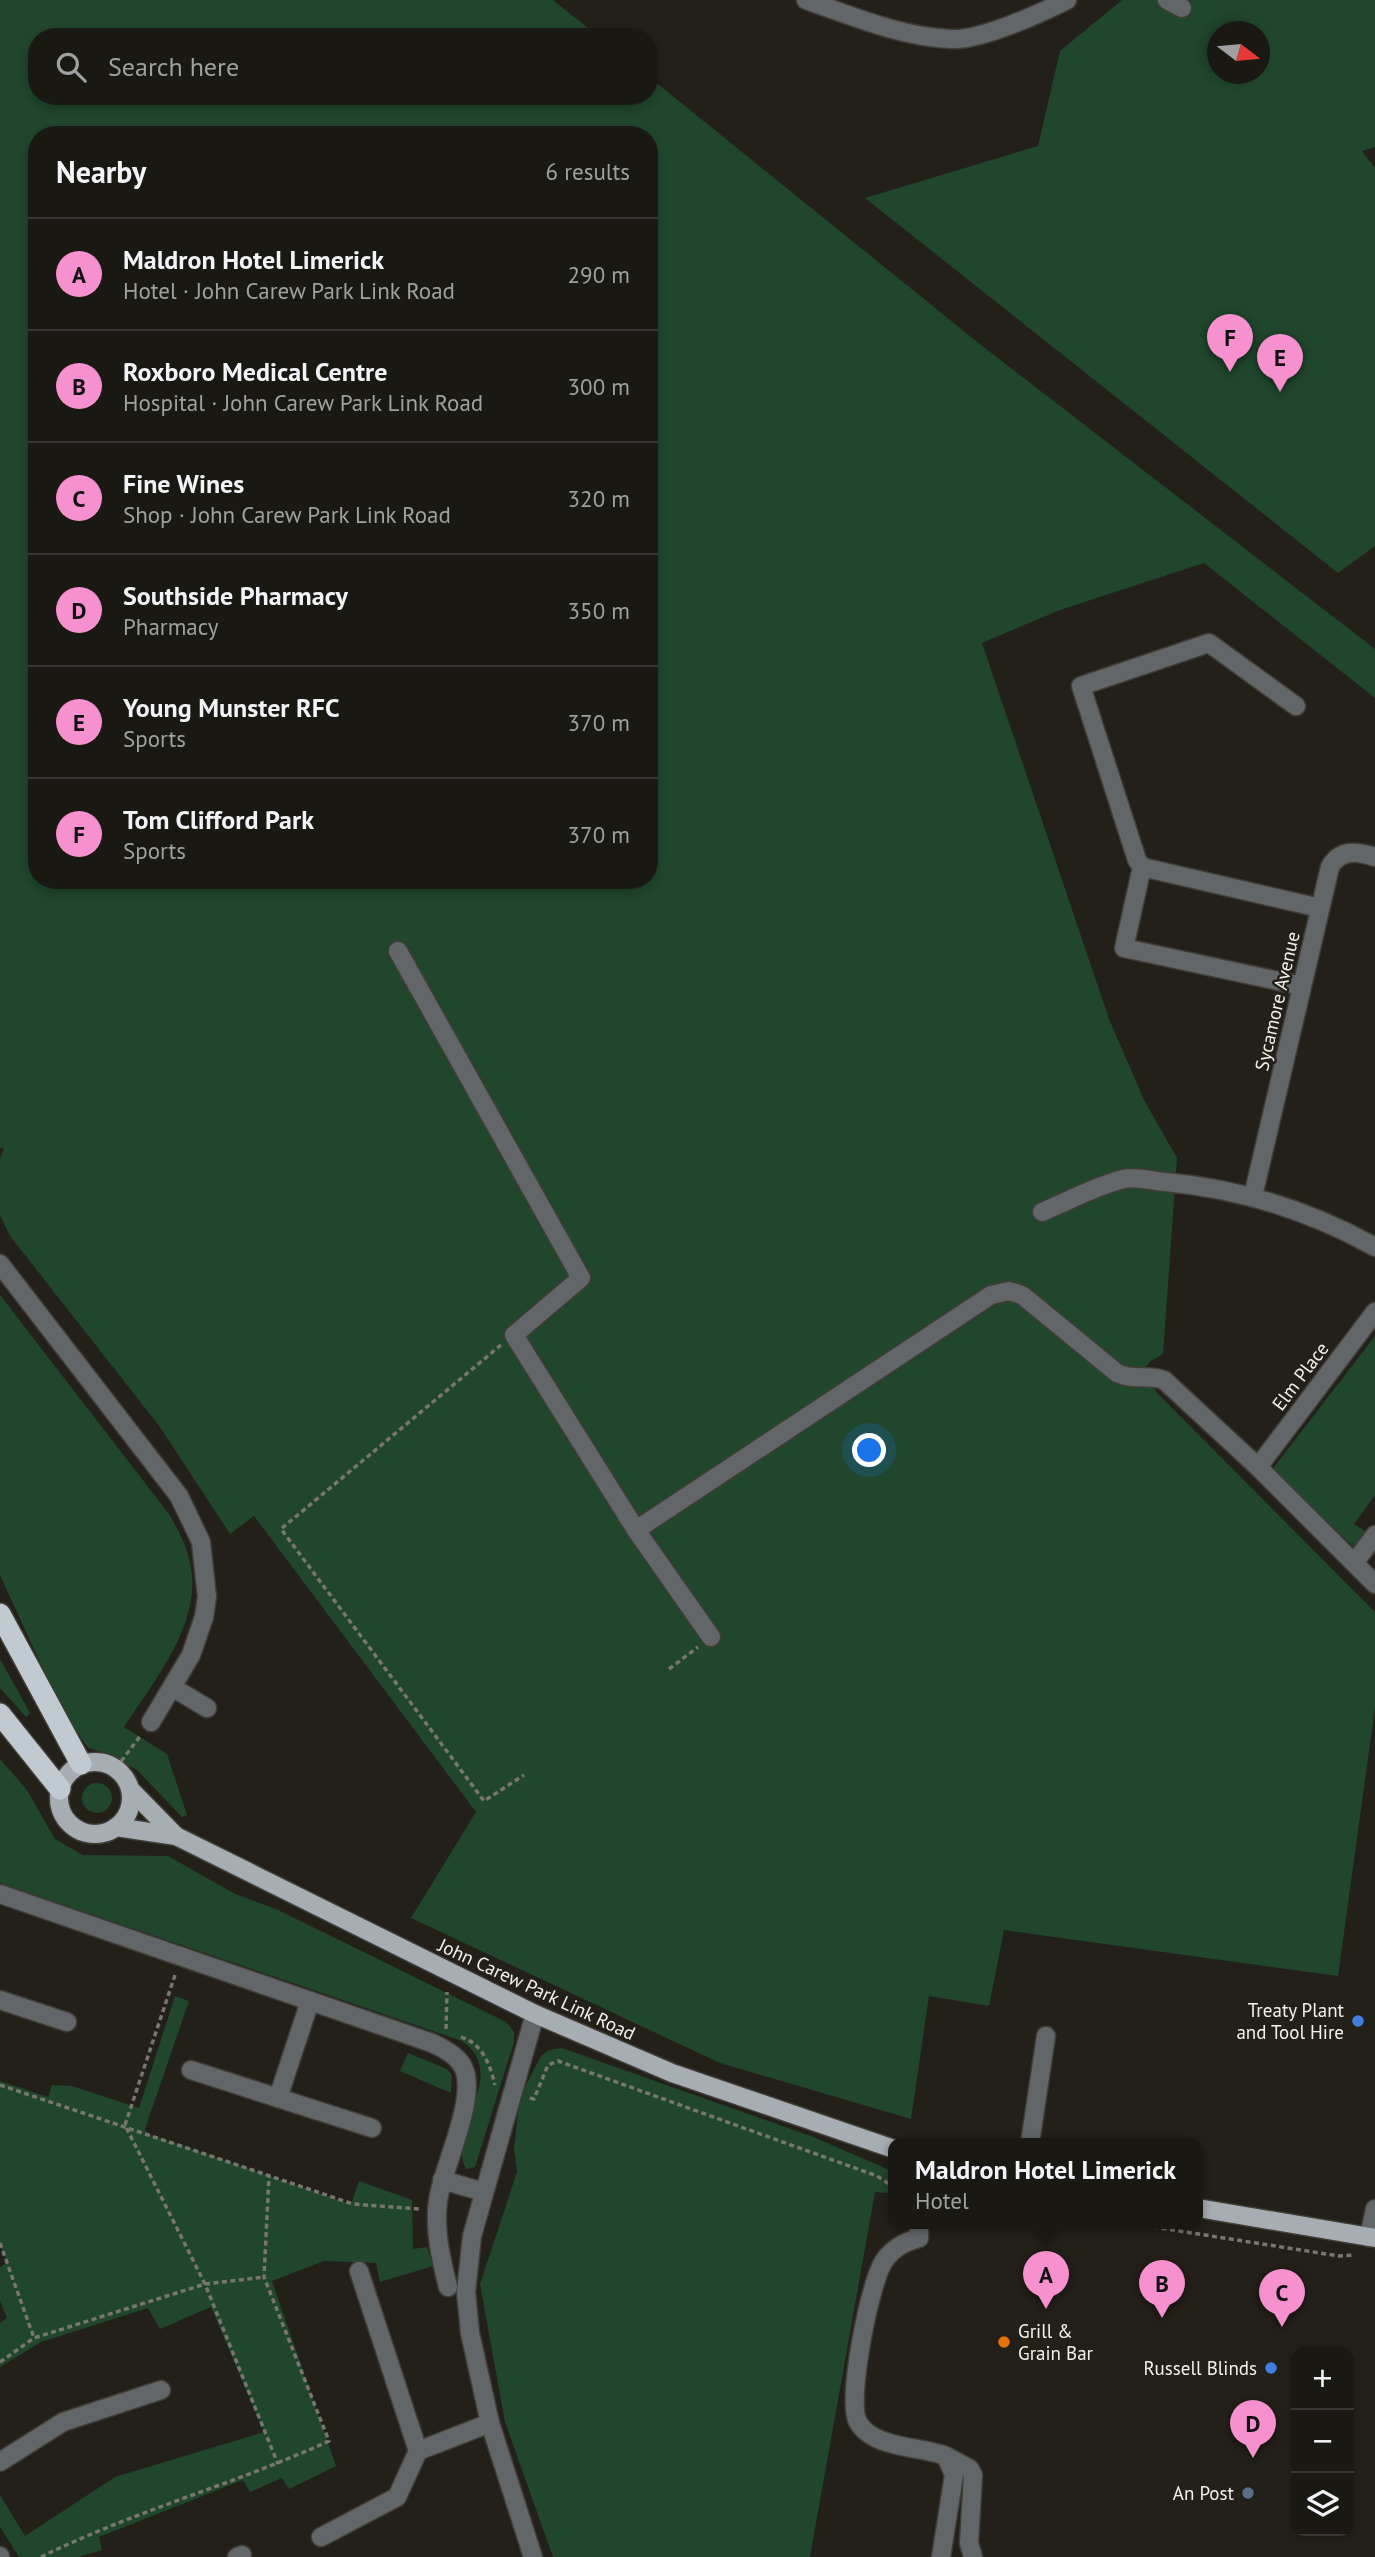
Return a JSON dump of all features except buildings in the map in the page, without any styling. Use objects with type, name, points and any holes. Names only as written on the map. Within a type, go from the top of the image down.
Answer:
[{"type":"highway","points":[[0,1614],[81,1764]]},
{"type":"highway","points":[[0,1714],[60,1789]]},
{"type":"main road","points":[[105,1763],[116,1768],[130,1789],[129,1811],[116,1827],[95,1834],[75,1828],[61,1811],[60,1789],[68,1774],[81,1764],[105,1763]]},
{"type":"main road","name":"John Carew Park Link Road","points":[[130,1789],[176,1836]]},
{"type":"main road","name":"John Carew Park Link Road","points":[[116,1827],[176,1836],[535,2014],[672,2073],[888,2147]]},
{"type":"main road","points":[[1203,2209],[1372,2238]]},
{"type":"street","points":[[806,0],[878,25],[953,40],[1024,21],[1067,0]]},
{"type":"street","points":[[1296,706],[1209,643],[1082,686],[1137,860],[1142,867],[1320,908]]},
{"type":"street","name":"Sycamore Avenue","points":[[1253,1196],[1333,861],[1354,852],[1375,857]]},
{"type":"street","points":[[1142,867],[1124,948],[1302,986]]},
{"type":"street","points":[[398,951],[581,1278],[514,1335],[636,1530],[710,1637]]},
{"type":"street","points":[[1042,1212],[1124,1178],[1176,1183],[1253,1196],[1322,1219],[1375,1247]]},
{"type":"street","points":[[0,1264],[179,1496],[192,1518],[201,1542],[207,1597],[191,1655],[150,1722]]},
{"type":"street","points":[[636,1530],[991,1295],[1009,1291],[1021,1295],[1125,1377],[1156,1377],[1164,1380],[1258,1466],[1375,1584]]},
{"type":"street","name":"Elm Place","points":[[1258,1466],[1375,1312]]},
{"type":"street","points":[[1355,1562],[1375,1535]]},
{"type":"street","points":[[172,1687],[207,1708]]},
{"type":"street","points":[[0,1894],[432,2043],[464,2067],[464,2109],[438,2201],[437,2230],[448,2287]]},
{"type":"street","points":[[0,2000],[67,2022]]},
{"type":"street","points":[[278,2098],[310,2001]]},
{"type":"street","points":[[533,2557],[489,2423],[470,2333],[466,2292],[468,2256],[535,2014]]},
{"type":"street","points":[[1031,2138],[1046,2036]]},
{"type":"street","points":[[191,2070],[372,2129]]},
{"type":"street","points":[[442,2180],[484,2192]]},
{"type":"street","points":[[1372,2238],[1375,2209]]},
{"type":"street","points":[[919,2229],[919,2238],[898,2246],[877,2273],[867,2309],[854,2398],[855,2411],[858,2422],[878,2439],[946,2456],[970,2469],[973,2475],[969,2543],[973,2557]]},
{"type":"street","points":[[321,2537],[397,2497],[418,2451],[359,2271]]},
{"type":"street","points":[[0,2462],[62,2422],[161,2390]]},
{"type":"street","points":[[418,2451],[489,2423]]},
{"type":"street","points":[[941,2557],[954,2475],[946,2456]]},
{"type":"path","points":[[514,1335],[281,1529],[484,1801],[524,1776]]},
{"type":"path","points":[[669,1669],[710,1637]]},
{"type":"path","points":[[116,1768],[150,1722]]},
{"type":"path","points":[[181,1956],[125,2125],[205,2284],[278,2464]]},
{"type":"path","points":[[446,2031],[448,1972]]},
{"type":"path","points":[[458,2035],[469,2039],[484,2054],[497,2090],[534,2099],[548,2065],[558,2061],[877,2176],[888,2183]]},
{"type":"path","points":[[0,2085],[353,2204],[425,2209]]},
{"type":"path","points":[[41,2557],[91,2533],[278,2464],[329,2441],[264,2277],[269,2176]]},
{"type":"path","points":[[1166,2229],[1339,2256],[1357,2255],[1372,2238]]},
{"type":"path","points":[[0,2243],[34,2338]]},
{"type":"path","points":[[0,2362],[34,2338],[205,2284],[264,2277]]},
{"type":"green space","points":[[0,0],[553,0],[588,28],[28,28],[28,105],[658,105],[658,84],[981,345],[1375,649],[1375,698],[1204,563],[1060,610],[982,643],[1109,1019],[1144,1100],[1177,1158],[1163,1354],[1151,1361],[1141,1372],[1158,1394],[1375,1612],[1375,1708],[1338,1976],[1004,1930],[989,2006],[929,1996],[911,2119],[720,2063],[411,1918],[476,1812],[254,1516],[230,1534],[160,1427],[10,1236],[0,1215],[0,1159],[4,1148],[0,1148]]},
{"type":"green space","points":[[1122,0],[1375,0],[1375,147],[1362,151],[1375,168],[1375,546],[1338,573],[865,198],[1038,146],[1060,51]]},
{"type":"green space","points":[[0,1295],[169,1514],[187,1551],[192,1575],[192,1595],[180,1635],[159,1674],[124,1727],[167,1754],[187,1815],[182,1817],[137,1770],[105,1753],[88,1748],[60,1706],[0,1575]]},
{"type":"green space","points":[[1375,1336],[1375,1495],[1354,1524],[1368,1533],[1354,1547],[1271,1471]]},
{"type":"green space","points":[[0,1659],[30,1713],[26,1717],[0,1688]]},
{"type":"green space","points":[[0,1759],[27,1790],[55,1839],[83,1855],[168,1856],[235,1894],[278,1910],[506,2022],[514,2032],[514,2042],[475,2167],[466,2169],[462,2154],[463,2137],[479,2086],[480,2070],[475,2055],[462,2041],[0,1883]]},
{"type":"green space","points":[[97,1783],[108,1787],[112,1798],[108,1809],[97,1813],[86,1809],[82,1798],[86,1787]]},
{"type":"green space","points":[[175,1996],[189,2001],[145,2129],[146,2133],[351,2204],[359,2181],[412,2200],[413,2249],[427,2247],[433,2266],[380,2282],[376,2263],[324,2261],[272,2281],[336,2466],[289,2489],[282,2478],[250,2492],[243,2480],[99,2537],[102,2550],[79,2557],[19,2557],[0,2527],[0,2495],[25,2536],[115,2477],[264,2432],[211,2307],[160,2329],[148,2308],[41,2342],[0,2367],[0,2323],[7,2318],[0,2301],[0,2267],[7,2263],[0,2244],[0,2081],[48,2097],[52,2085],[72,2086],[139,2108]]},
{"type":"green space","points":[[562,2048],[811,2136],[888,2169],[888,2192],[875,2192],[810,2557],[553,2557],[505,2422],[480,2284],[517,2172],[514,2149],[519,2104],[541,2056],[549,2050]]},
{"type":"green space","points":[[408,2053],[447,2069],[452,2075],[451,2093],[400,2071]]},
{"type":"place","name":"Tom Clifford Park","points":[[1230,372]]},
{"type":"place","name":"Young Munster RFC","points":[[1280,392]]},
{"type":"place","name":"Treaty Plant and Tool Hire","points":[[1358,2021]]},
{"type":"place","name":"Maldron Hotel Limerick","points":[[1046,2309]]},
{"type":"place","name":"Roxboro Medical Centre","points":[[1162,2318]]},
{"type":"place","name":"Fine Wines","points":[[1282,2327]]},
{"type":"place","name":"Grill & Grain Bar","points":[[1004,2342]]},
{"type":"place","name":"Russell Blinds","points":[[1271,2368]]},
{"type":"place","name":"Southside Pharmacy","points":[[1253,2458]]},
{"type":"place","name":"An Post","points":[[1248,2493]]}]
